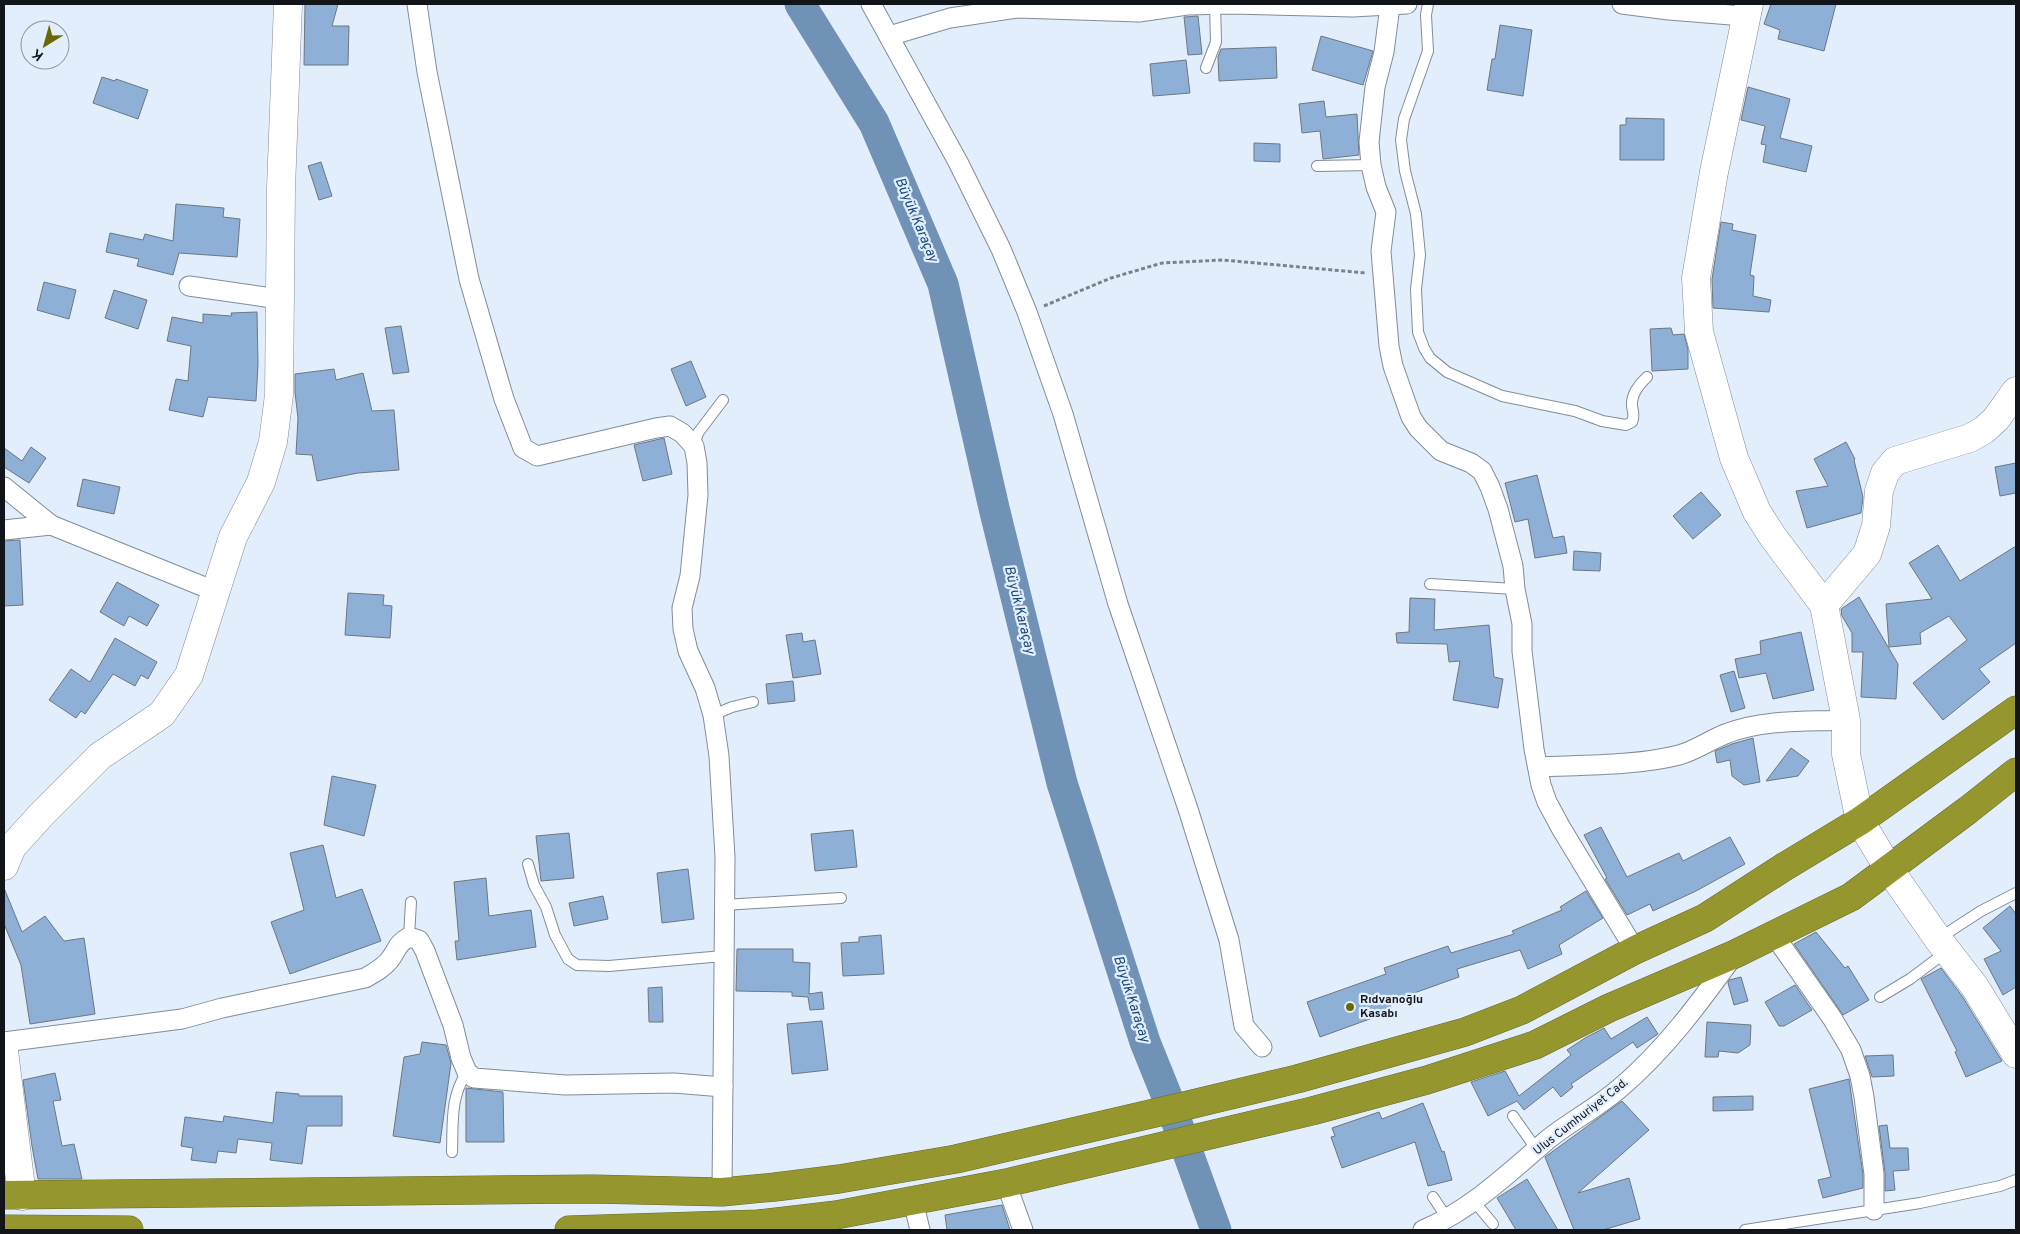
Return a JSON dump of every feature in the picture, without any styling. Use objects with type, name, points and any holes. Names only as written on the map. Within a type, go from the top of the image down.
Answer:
[{"type":"highway","points":[[13,1195],[583,1189],[722,1192],[839,1179],[956,1158],[1297,1079],[1465,1032],[1522,1010],[1635,950],[1705,918],[1860,821],[2016,710]]},
{"type":"highway","points":[[569,1230],[758,1224],[836,1215],[1006,1184],[1312,1111],[1427,1080],[1535,1045],[1610,1008],[1735,954],[1851,897],[2016,772]]},
{"type":"highway","points":[[4,1229],[129,1230]]},
{"type":"street","points":[[4,866],[12,848],[42,814],[100,756],[162,714],[189,674],[233,537],[261,482],[273,442],[279,395],[281,188],[288,4]]},
{"type":"street","points":[[417,4],[428,72],[469,279],[504,399],[523,448],[538,456],[670,426],[682,433],[694,446],[698,495],[690,576],[682,608],[683,629],[688,650],[698,670],[712,715],[719,756],[725,857],[722,1192]]},
{"type":"street","points":[[871,4],[966,179],[1001,249],[1027,312],[1063,414],[1118,604],[1229,940],[1244,1026],[1262,1046]]},
{"type":"street","points":[[889,36],[950,18],[1018,8],[1139,12],[1187,5],[1214,4],[1353,7],[1398,5],[1375,87],[1369,142],[1371,165],[1376,187],[1386,212],[1381,251],[1382,275],[1389,346],[1393,366],[1412,416],[1428,440],[1441,451],[1472,463],[1482,471],[1498,509],[1512,566],[1522,624],[1522,651],[1540,785],[1547,802],[1635,950]]},
{"type":"street","points":[[1622,4],[1739,10],[1696,278],[1699,332],[1734,458],[1757,512],[1773,537],[1824,605],[1846,720],[1846,754],[1860,821],[1889,869],[1942,945],[1976,987],[2016,1054]]},
{"type":"street","points":[[189,286],[280,299]]},
{"type":"street","points":[[1824,605],[1867,554],[1876,526],[1880,490],[1885,473],[1895,461],[1945,444],[1970,438],[1984,430],[1996,420],[2016,391]]},
{"type":"street","points":[[4,487],[51,525],[216,592]]},
{"type":"street","points":[[4,530],[51,525]]},
{"type":"street","points":[[1538,768],[1650,760],[1689,752],[1728,733],[1756,725],[1780,722],[1846,720]]},
{"type":"street","points":[[1774,935],[1832,1018],[1854,1059],[1860,1076],[1874,1174],[1874,1210]]},
{"type":"street","points":[[4,1042],[164,1022],[365,978],[376,972],[390,960],[399,943],[409,937],[419,940],[425,951],[453,1025],[467,1072],[474,1078],[565,1084],[674,1083],[723,1087]]},
{"type":"street","name":"Ulus Cumhuriyet Cad.","points":[[1423,1230],[1447,1218],[1501,1180],[1566,1126],[1596,1107],[1634,1076],[1695,1010],[1735,954]]},
{"type":"street","points":[[4,1052],[13,1195]]},
{"type":"street","points":[[1006,1184],[1023,1230]]},
{"type":"street","points":[[913,1201],[920,1230]]},
{"type":"lane","points":[[1206,68],[1216,42],[1214,4]]},
{"type":"lane","points":[[1428,4],[1426,16],[1428,51],[1404,119],[1401,140],[1404,171],[1416,214],[1420,255],[1416,288],[1418,332],[1430,358],[1447,372],[1502,396],[1575,411],[1602,421],[1626,425],[1632,422],[1635,416],[1632,404],[1635,393],[1639,384],[1647,377]]},
{"type":"lane","points":[[1317,166],[1371,165]]},
{"type":"lane","points":[[694,446],[698,433],[723,400]]},
{"type":"lane","points":[[1430,584],[1515,589]]},
{"type":"lane","points":[[712,715],[732,707],[753,702]]},
{"type":"lane","points":[[528,864],[534,885],[546,907],[560,944],[568,959],[577,965],[610,966],[723,956]]},
{"type":"lane","points":[[1880,997],[1910,979],[1942,945],[1981,911],[2016,893]]},
{"type":"lane","points":[[724,905],[841,898]]},
{"type":"lane","points":[[409,937],[412,902]]},
{"type":"lane","points":[[452,1152],[454,1098],[460,1082],[467,1072]]},
{"type":"lane","points":[[1513,1116],[1537,1150]]},
{"type":"lane","points":[[1745,1230],[1920,1203],[2000,1186],[2016,1180]]},
{"type":"lane","points":[[1434,1197],[1447,1218]]},
{"type":"lane","points":[[1473,1200],[1493,1224]]},
{"type":"path","points":[[1027,312],[1111,278],[1162,262],[1223,260],[1312,266],[1382,275]]},
{"type":"building","points":[[305,4],[338,4],[332,26],[349,26],[348,65],[304,65]]},
{"type":"building","points":[[1771,4],[1836,4],[1824,51],[1778,39],[1780,30],[1764,24]]},
{"type":"building","points":[[1198,16],[1202,54],[1188,55],[1184,17]]},
{"type":"building","points":[[1500,25],[1532,30],[1523,96],[1487,90],[1492,59],[1495,59]]},
{"type":"building","points":[[1321,36],[1373,51],[1363,85],[1312,70]]},
{"type":"building","points":[[1276,47],[1277,78],[1219,81],[1218,57],[1221,49]]},
{"type":"building","points":[[1186,60],[1190,93],[1153,96],[1150,64]]},
{"type":"building","points":[[102,77],[115,81],[116,79],[148,90],[138,119],[93,103]]},
{"type":"building","points":[[1748,87],[1790,99],[1780,138],[1812,146],[1806,172],[1763,162],[1766,145],[1761,144],[1765,126],[1741,120]]},
{"type":"building","points":[[1324,101],[1326,117],[1357,114],[1359,155],[1323,159],[1320,131],[1302,133],[1299,104]]},
{"type":"building","points":[[1626,118],[1664,119],[1664,160],[1620,160],[1620,125],[1626,125]]},
{"type":"building","points":[[1254,143],[1280,144],[1280,162],[1254,161]]},
{"type":"building","points":[[321,162],[332,196],[319,200],[308,166]]},
{"type":"building","points":[[176,204],[224,208],[223,217],[240,219],[237,257],[179,253],[173,275],[137,266],[139,259],[106,252],[110,233],[143,240],[145,234],[173,241]]},
{"type":"building","points":[[1721,222],[1733,224],[1732,230],[1756,235],[1750,275],[1754,276],[1753,296],[1771,300],[1769,312],[1713,308],[1712,279]]},
{"type":"building","points":[[44,282],[76,290],[69,319],[37,310]]},
{"type":"building","points":[[114,290],[147,300],[138,329],[105,318]]},
{"type":"building","points":[[257,312],[258,364],[256,401],[208,397],[203,417],[169,410],[176,379],[188,381],[191,346],[167,341],[172,317],[203,323],[203,314],[232,316],[231,313]]},
{"type":"building","points":[[401,326],[409,372],[393,374],[385,328]]},
{"type":"building","points":[[1671,328],[1673,335],[1684,334],[1688,349],[1688,369],[1652,371],[1650,329]]},
{"type":"building","points":[[691,361],[706,397],[686,406],[671,369]]},
{"type":"building","points":[[334,369],[336,380],[363,373],[372,411],[394,410],[399,470],[358,473],[317,481],[312,455],[296,454],[298,418],[295,374]]},
{"type":"building","points":[[664,438],[672,474],[643,481],[634,445]]},
{"type":"building","points":[[1846,442],[1855,459],[1863,497],[1861,513],[1807,528],[1796,491],[1828,486],[1814,459]]},
{"type":"building","points":[[31,447],[46,458],[29,483],[4,467],[4,448],[22,461]]},
{"type":"building","points":[[2016,463],[2016,493],[2000,496],[1995,467]]},
{"type":"building","points":[[1537,475],[1553,538],[1564,536],[1567,553],[1535,558],[1528,519],[1515,522],[1505,483]]},
{"type":"building","points":[[83,479],[120,487],[114,514],[77,506]]},
{"type":"building","points":[[1701,492],[1721,515],[1693,539],[1673,516]]},
{"type":"building","points":[[20,540],[23,605],[4,606],[4,541]]},
{"type":"building","points":[[1938,545],[1960,581],[2016,546],[2016,643],[1979,669],[1990,682],[1943,720],[1913,683],[1967,640],[1949,616],[1920,633],[1921,644],[1889,647],[1886,604],[1932,599],[1909,563]]},
{"type":"building","points":[[1574,551],[1601,553],[1600,571],[1573,570]]},
{"type":"building","points":[[117,582],[159,605],[147,626],[129,616],[124,626],[100,612]]},
{"type":"building","points":[[348,593],[384,595],[383,605],[392,606],[390,638],[345,635]]},
{"type":"building","points":[[1859,597],[1898,664],[1896,699],[1861,697],[1863,652],[1852,652],[1852,633],[1842,616],[1841,609]]},
{"type":"building","points":[[1410,598],[1435,599],[1434,630],[1489,625],[1494,677],[1503,679],[1498,708],[1453,700],[1460,661],[1449,662],[1447,644],[1397,643],[1396,633],[1409,632]]},
{"type":"building","points":[[1801,632],[1814,690],[1773,699],[1766,673],[1739,678],[1735,659],[1761,654],[1760,641]]},
{"type":"building","points":[[802,633],[803,642],[815,640],[821,674],[793,678],[786,635]]},
{"type":"building","points":[[115,638],[157,662],[148,679],[141,675],[135,686],[113,674],[85,714],[81,711],[76,718],[49,700],[71,669],[90,682]]},
{"type":"building","points":[[1734,671],[1745,708],[1731,712],[1720,675]]},
{"type":"building","points":[[793,681],[795,701],[768,704],[766,684]]},
{"type":"building","points":[[1753,738],[1760,782],[1744,785],[1732,776],[1730,760],[1717,763],[1715,751]]},
{"type":"building","points":[[1791,748],[1809,761],[1798,776],[1766,781]]},
{"type":"building","points":[[332,776],[376,785],[364,836],[324,825]]},
{"type":"building","points":[[1601,827],[1627,877],[1679,853],[1683,861],[1730,837],[1745,864],[1696,891],[1653,911],[1650,904],[1627,915],[1605,879],[1607,878],[1584,835]]},
{"type":"building","points":[[853,830],[857,867],[815,871],[811,834]]},
{"type":"building","points":[[569,833],[574,878],[541,881],[536,836]]},
{"type":"building","points":[[323,845],[336,898],[362,889],[381,941],[290,974],[271,922],[304,910],[290,853]]},
{"type":"building","points":[[688,869],[694,919],[662,923],[657,873]]},
{"type":"building","points":[[486,878],[489,916],[531,910],[536,947],[457,960],[455,941],[459,941],[454,882]]},
{"type":"building","points":[[4,888],[22,932],[45,916],[64,941],[84,938],[95,1014],[30,1024],[21,965],[4,924]]},
{"type":"building","points":[[1586,891],[1603,918],[1559,945],[1562,954],[1528,969],[1520,950],[1457,969],[1459,977],[1389,1002],[1392,1011],[1320,1037],[1307,1002],[1386,974],[1384,968],[1448,946],[1451,953],[1514,934],[1512,931],[1562,910],[1560,907]]},
{"type":"building","points":[[603,896],[608,919],[574,926],[569,903]]},
{"type":"building","points":[[2010,906],[2016,914],[2016,987],[2003,995],[1984,959],[2001,951],[1983,928]]},
{"type":"building","points":[[1816,932],[1845,968],[1848,966],[1869,1000],[1843,1015],[1794,944]]},
{"type":"building","points":[[881,935],[884,974],[843,976],[841,943],[859,942],[859,937]]},
{"type":"building","points":[[737,949],[793,949],[793,962],[810,963],[809,994],[822,992],[824,1009],[810,1010],[808,997],[792,996],[792,992],[736,991]]},
{"type":"building","points":[[1941,968],[1962,996],[2002,1061],[1966,1077],[1955,1052],[1957,1051],[1921,979]]},
{"type":"building","points":[[1741,977],[1748,1001],[1734,1005],[1728,983],[1729,980]]},
{"type":"building","points":[[1795,985],[1812,1010],[1784,1026],[1779,1026],[1765,1002]]},
{"type":"building","points":[[662,987],[663,1022],[649,1022],[648,988]]},
{"type":"building","points":[[1647,1017],[1658,1034],[1637,1048],[1633,1042],[1571,1084],[1573,1087],[1561,1097],[1553,1087],[1524,1110],[1517,1101],[1488,1116],[1471,1082],[1505,1071],[1519,1096],[1571,1055],[1567,1050],[1585,1038],[1604,1028],[1611,1039]]},
{"type":"building","points":[[822,1021],[828,1070],[792,1074],[787,1024]]},
{"type":"building","points":[[1707,1022],[1751,1025],[1750,1045],[1738,1053],[1719,1051],[1718,1057],[1705,1057]]},
{"type":"building","points":[[422,1042],[446,1045],[451,1063],[440,1143],[393,1136],[404,1057],[420,1054]]},
{"type":"building","points":[[1893,1055],[1894,1076],[1872,1077],[1865,1056]]},
{"type":"building","points":[[55,1073],[61,1100],[53,1101],[62,1146],[74,1144],[82,1179],[38,1179],[23,1080]]},
{"type":"building","points":[[1849,1079],[1863,1175],[1863,1188],[1823,1198],[1818,1180],[1831,1177],[1809,1089]]},
{"type":"building","points":[[466,1088],[503,1092],[504,1142],[466,1142]]},
{"type":"building","points":[[276,1092],[299,1094],[299,1096],[342,1096],[342,1126],[307,1126],[302,1164],[270,1160],[272,1143],[238,1139],[236,1153],[218,1151],[216,1163],[191,1160],[193,1148],[181,1146],[185,1117],[223,1122],[224,1116],[273,1123]]},
{"type":"building","points":[[1753,1096],[1753,1110],[1713,1111],[1713,1097]]},
{"type":"building","points":[[1622,1101],[1649,1130],[1578,1193],[1629,1178],[1640,1219],[1603,1230],[1574,1230],[1545,1157]]},
{"type":"building","points":[[1423,1103],[1442,1152],[1444,1151],[1452,1180],[1428,1186],[1415,1142],[1342,1168],[1331,1137],[1335,1136],[1332,1128],[1379,1112],[1382,1119]]},
{"type":"building","points":[[1887,1125],[1890,1148],[1908,1148],[1909,1170],[1893,1171],[1895,1190],[1885,1191],[1885,1173],[1879,1126]]},
{"type":"building","points":[[1527,1179],[1558,1230],[1516,1230],[1497,1198]]},
{"type":"building","points":[[1002,1205],[1010,1230],[947,1230],[945,1215]]},
{"type":"waterway","name":"Büyük Karaçay","points":[[800,4],[874,123],[943,284],[994,508],[1062,783],[1145,1042],[1172,1109],[1216,1230]]},
{"type":"place","name":"Rıdvanoğlu Kasabı","points":[[1350,1007]]}]
